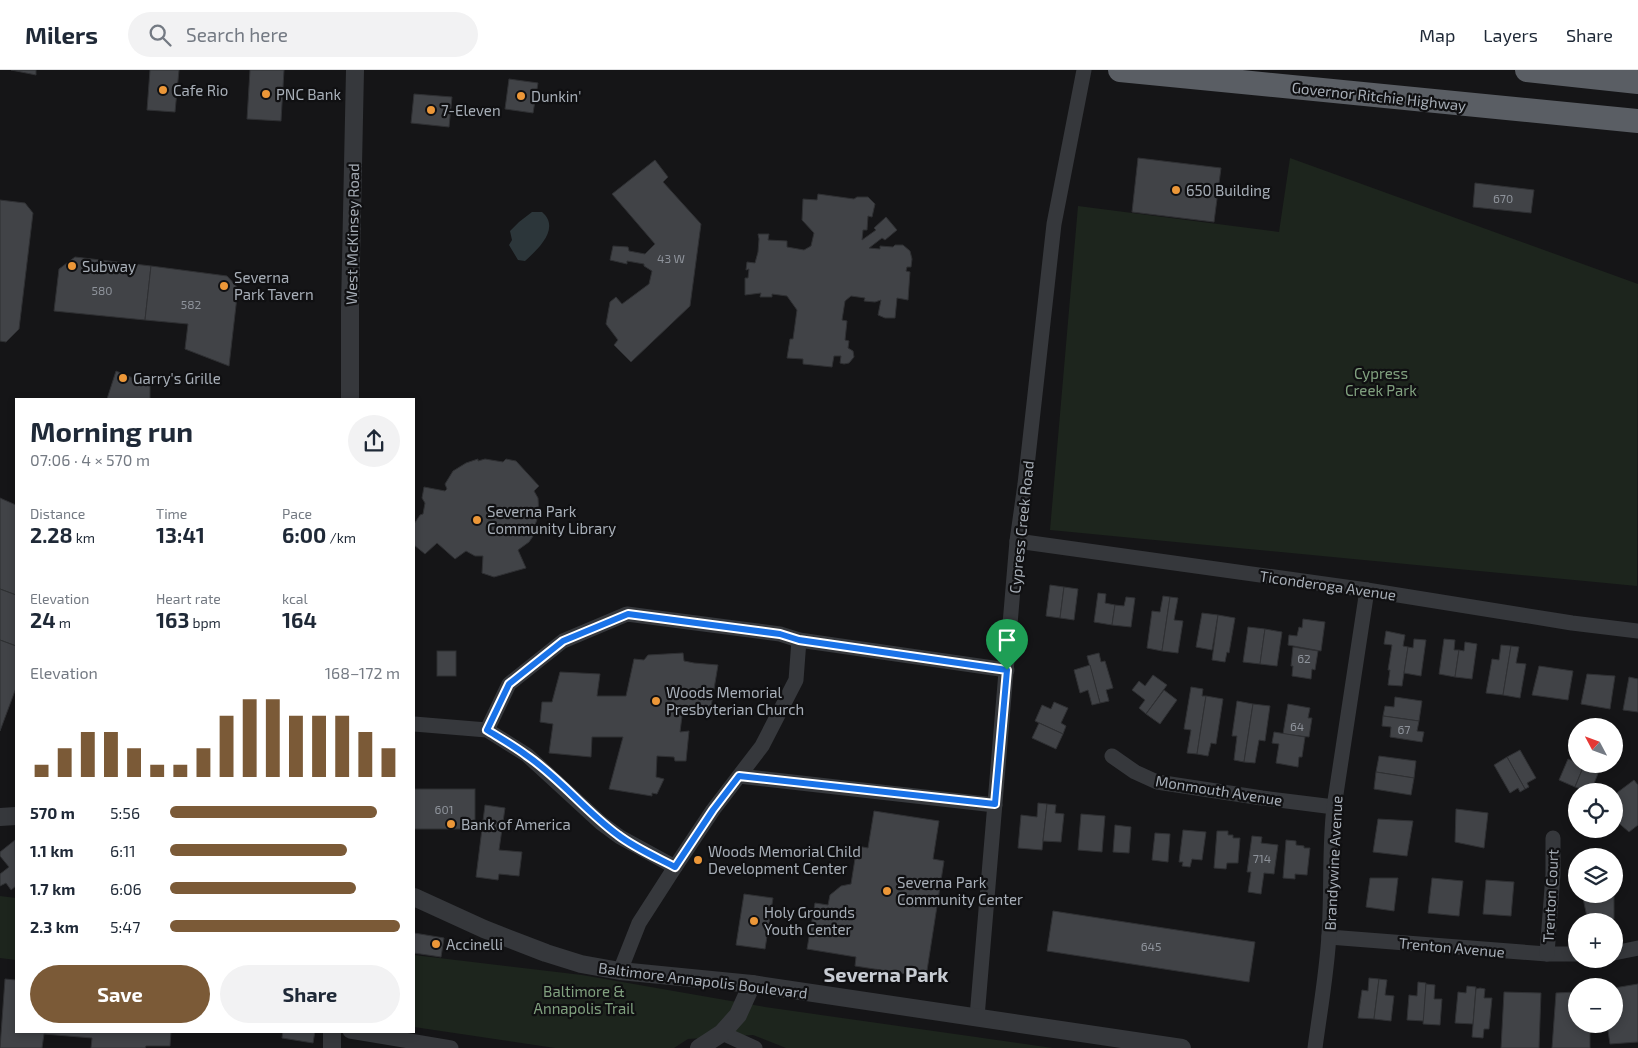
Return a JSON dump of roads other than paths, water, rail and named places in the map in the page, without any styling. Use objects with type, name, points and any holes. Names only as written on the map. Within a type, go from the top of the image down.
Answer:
[{"type":"highway","name":"Governor Ritchie Highway","points":[[1120,70],[1638,121]]},
{"type":"highway","points":[[1527,70],[1638,82]]},
{"type":"street","name":"West McKinsey Road","points":[[350,398],[355,70]]},
{"type":"street","name":"Cypress Creek Road","points":[[977,1017],[1017,541],[1054,224],[1084,70]]},
{"type":"street","name":"Ticonderoga Avenue","points":[[1017,541],[1367,590],[1572,623],[1638,630]]},
{"type":"street","name":"Brandywine Avenue","points":[[1315,1048],[1329,937],[1331,890],[1330,838],[1367,590]]},
{"type":"street","points":[[487,730],[509,684],[563,641],[628,614],[780,634],[799,640],[1007,670]]},
{"type":"street","points":[[620,971],[639,923],[713,810],[762,746],[796,680],[799,640]]},
{"type":"street","points":[[415,724],[487,730],[527,755],[570,792],[601,823],[620,837],[675,867]]},
{"type":"street","name":"Monmouth Avenue","points":[[1112,756],[1135,772],[1157,782],[1334,807]]},
{"type":"street","points":[[739,776],[995,804]]},
{"type":"street","points":[[0,817],[15,816]]},
{"type":"street","name":"Trenton Court","points":[[1547,954],[1554,874],[1553,838]]},
{"type":"street","name":"Baltimore Annapolis Boulevard","points":[[415,897],[484,929],[546,953],[581,964],[620,971],[752,984],[1182,1048]]},
{"type":"street","name":"Trenton Avenue","points":[[1329,937],[1568,954]]},
{"type":"street","points":[[1623,951],[1638,948]]},
{"type":"street","points":[[699,1048],[722,1033],[738,1015],[752,984]]},
{"type":"street","points":[[332,1033],[332,1048]]},
{"type":"street","points":[[362,1033],[451,1048]]},
{"type":"street","points":[[722,1033],[755,1048]]},
{"type":"place","name":"Cafe Rio","points":[[163,90]]},
{"type":"place","name":"PNC Bank","points":[[266,94]]},
{"type":"place","name":"Dunkin'","points":[[521,96]]},
{"type":"place","name":"7-Eleven","points":[[431,110]]},
{"type":"place","name":"650 Building","points":[[1176,190]]},
{"type":"place","name":"Subway","points":[[72,266]]},
{"type":"place","name":"Severna Park Tavern","points":[[224,286]]},
{"type":"place","name":"Garry's Grille","points":[[123,378]]},
{"type":"place","name":"Severna Park Community Library","points":[[477,520]]},
{"type":"place","name":"Woods Memorial Presbyterian Church","points":[[656,701]]},
{"type":"place","name":"Bank of America","points":[[451,824]]},
{"type":"place","name":"Woods Memorial Child Development Center","points":[[698,860]]},
{"type":"place","name":"Severna Park Community Center","points":[[887,891]]},
{"type":"place","name":"Holy Grounds Youth Center","points":[[754,921]]},
{"type":"place","name":"Accinelli","points":[[436,944]]},
{"type":"district","name":"Severna Park","points":[[886,974]]},
{"type":"park label","name":"Cypress Creek Park","points":[[1381,382]]},
{"type":"park label","name":"Baltimore & Annapolis Trail","points":[[584,1000]]}]
